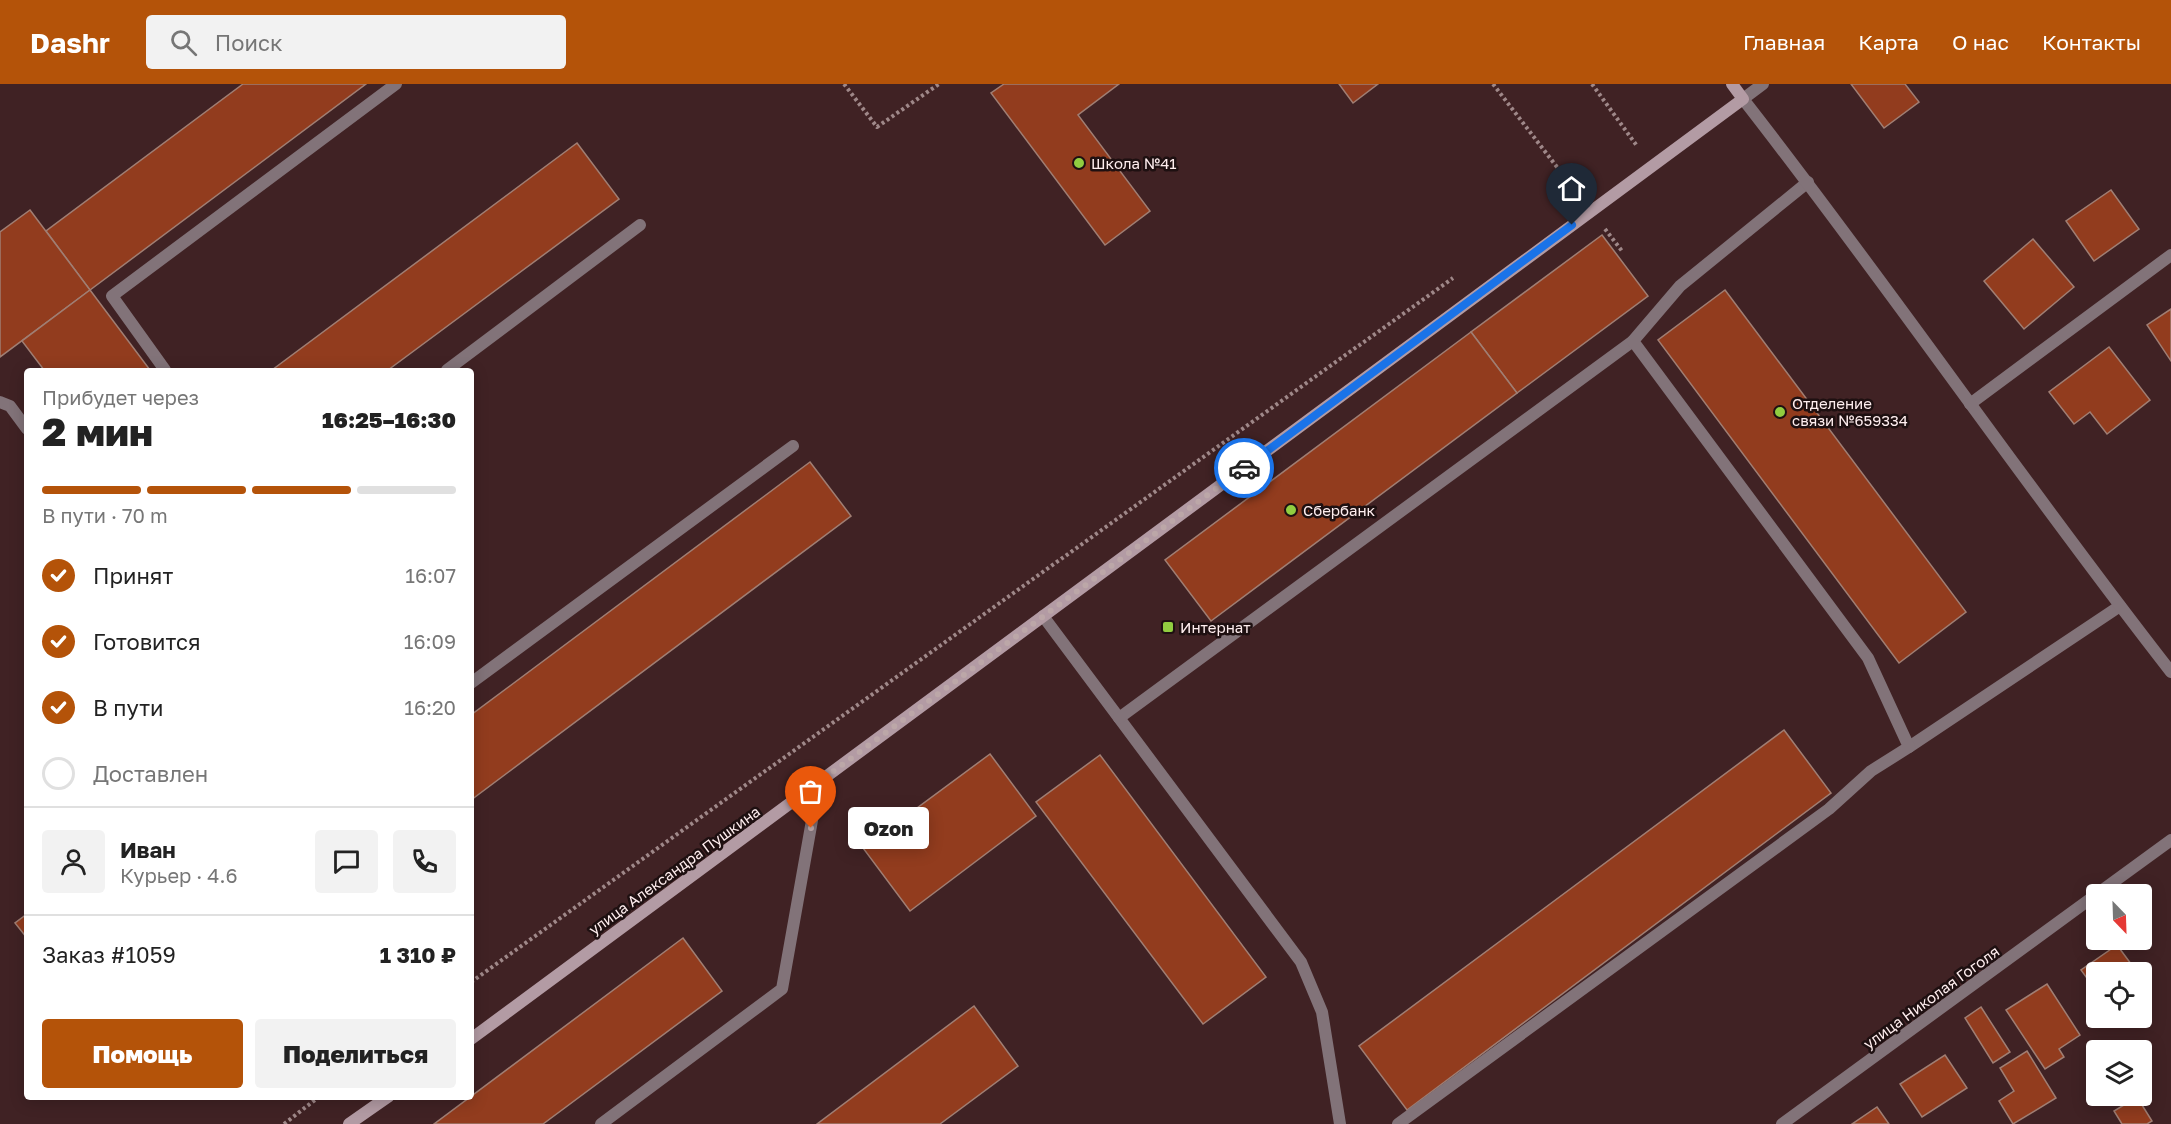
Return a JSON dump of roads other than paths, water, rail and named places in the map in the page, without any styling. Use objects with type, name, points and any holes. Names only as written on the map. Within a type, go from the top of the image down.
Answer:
[{"type":"main road","points":[[1732,84],[1743,99]]},
{"type":"main road","name":"улица Александра Пушкина","points":[[474,1036],[1743,99]]},
{"type":"main road","points":[[349,1124],[383,1100]]},
{"type":"street","points":[[164,368],[112,296],[396,84]]},
{"type":"street","name":"улица Александра Пушкина","points":[[1743,99],[1763,84]]},
{"type":"street","points":[[1743,99],[1808,182],[1970,404],[2171,672]]},
{"type":"street","points":[[1119,718],[1633,341],[1680,286],[1808,182]]},
{"type":"street","points":[[450,368],[640,225]]},
{"type":"street","points":[[1970,404],[2171,255]]},
{"type":"street","points":[[1633,341],[1868,658],[1909,747]]},
{"type":"street","points":[[0,402],[10,406],[24,425]]},
{"type":"street","points":[[474,680],[793,446]]},
{"type":"street","points":[[1398,1124],[1829,808],[1871,771],[2120,606]]},
{"type":"street","points":[[1043,616],[1301,962],[1322,1012],[1340,1124]]},
{"type":"street","points":[[601,1124],[783,989],[819,782]]},
{"type":"street","name":"улица Николая Гоголя","points":[[2111,884],[2171,840]]},
{"type":"street","name":"улица Николая Гоголя","points":[[1782,1124],[2086,902]]},
{"type":"place","name":"Школа №41","points":[[1079,163]]},
{"type":"place","name":"Отделение связи №659334","points":[[1780,412]]},
{"type":"place","name":"Сбербанк","points":[[1291,510]]},
{"type":"place","name":"Интернат","points":[[1168,627]]},
{"type":"place","name":"Ozon","points":[[811,828]]}]
